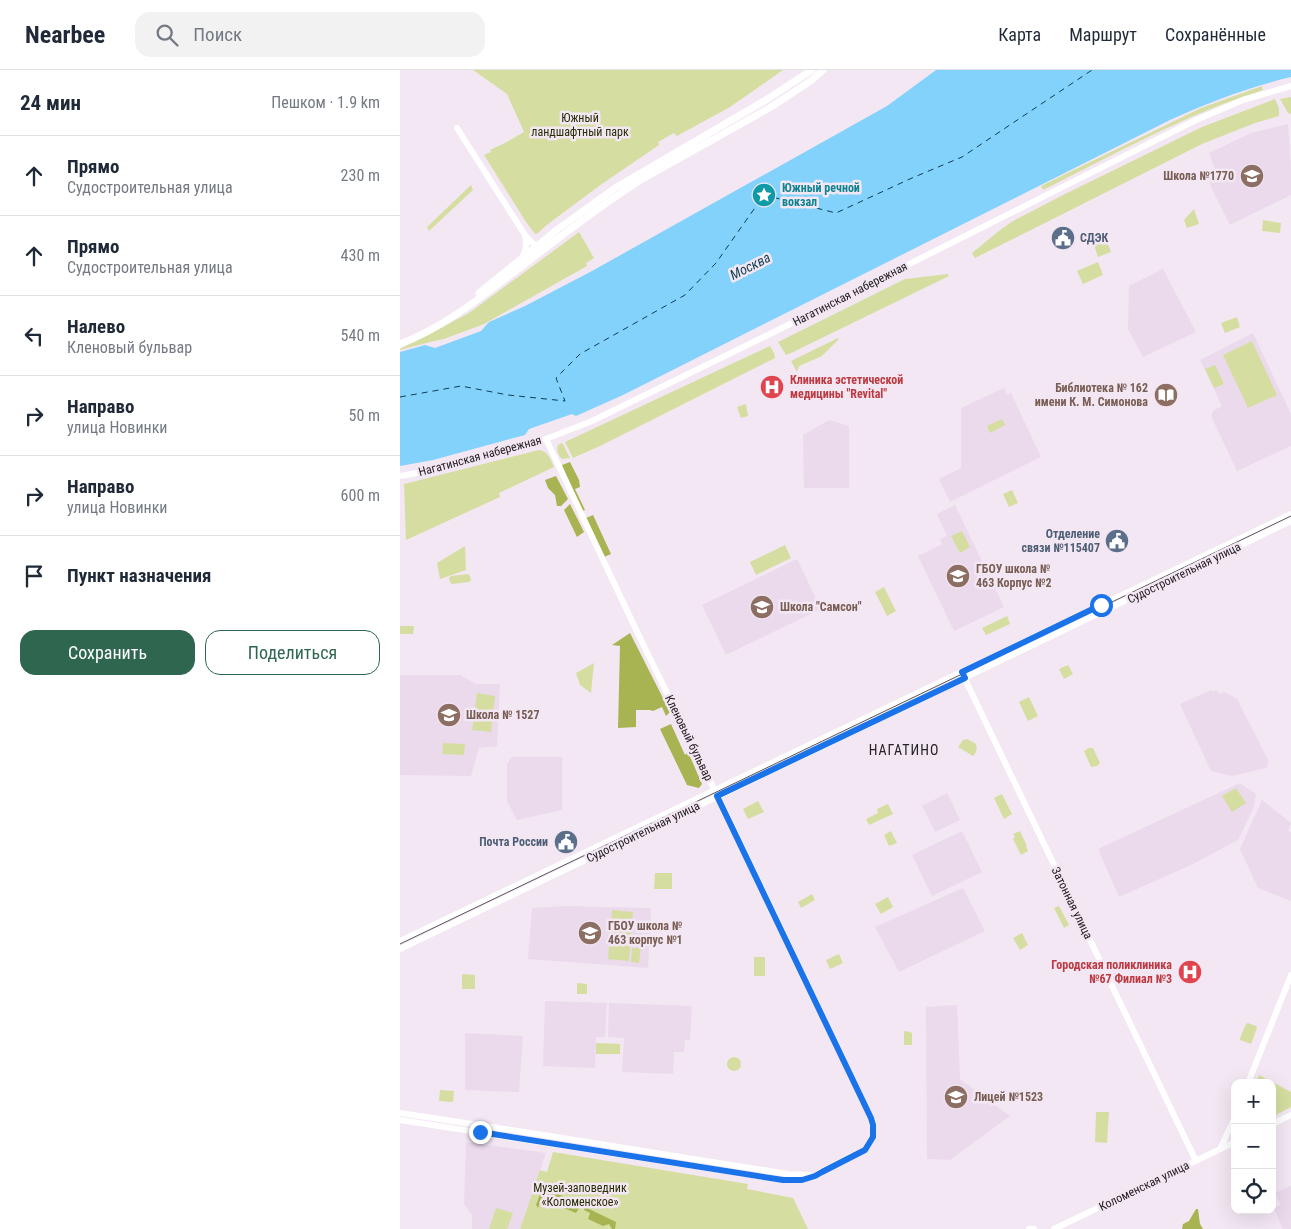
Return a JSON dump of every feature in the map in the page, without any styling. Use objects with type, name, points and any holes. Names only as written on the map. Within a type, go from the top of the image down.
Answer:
[{"type":"main road","points":[[400,339],[450,314],[546,238],[619,185],[766,100],[812,70]]},
{"type":"main road","points":[[400,344],[422,335],[453,318],[619,194],[771,107],[812,80],[823,70]]},
{"type":"street","name":"Нагатинская набережная","points":[[400,476],[489,456],[546,439],[592,421],[768,335],[1196,120],[1243,100],[1291,86]]},
{"type":"street","points":[[457,128],[525,235],[536,246],[547,246]]},
{"type":"street","points":[[525,235],[536,240],[546,238]]},
{"type":"street","points":[[522,258],[526,251],[525,235]]},
{"type":"street","name":"Кленовый бульвар","points":[[461,1125],[788,1174],[808,1175],[822,1172],[865,1150],[873,1137],[871,1118],[546,439]]},
{"type":"street","name":"Судостроительная улица","points":[[400,949],[1291,514]]},
{"type":"street","name":"Судостроительная улица","points":[[963,675],[1291,521]]},
{"type":"street","name":"Затонная улица","points":[[963,675],[1196,1161]]},
{"type":"street","name":"Судостроительная улица","points":[[400,942],[716,794]]},
{"type":"street","points":[[1250,1079],[1291,975]]},
{"type":"street","points":[[400,1113],[461,1125]]},
{"type":"street","points":[[1276,1122],[1291,1115]]},
{"type":"street","points":[[400,1120],[461,1125]]},
{"type":"street","points":[[1220,1149],[1232,1124]]},
{"type":"street","name":"Коломенская улица","points":[[1054,1229],[1231,1144]]},
{"type":"street","points":[[1029,1229],[1034,1229]]},
{"type":"shaded area","name":"Школа №1770","points":[[1288,124],[1291,195],[1230,225],[1209,182],[1215,169],[1209,153],[1251,133]]},
{"type":"shaded area","points":[[1163,269],[1196,332],[1143,357],[1128,329],[1129,286]]},
{"type":"shaded area","points":[[1253,333],[1291,414],[1291,446],[1237,471],[1211,416],[1213,411],[1222,406],[1200,360]]},
{"type":"shaded area","points":[[1004,388],[1007,395],[1011,393],[1041,457],[950,502],[939,479],[961,468],[961,408]]},
{"type":"shaded area","points":[[829,420],[849,426],[849,488],[804,488],[803,435]]},
{"type":"shaded area","name":"ГБОУ школа № 463 Корпус №2","points":[[955,505],[1004,607],[954,631],[918,556],[942,544],[940,539],[947,536],[937,514]]},
{"type":"shaded area","name":"Школа \"Самсон\"","points":[[797,559],[821,609],[726,655],[702,605]]},
{"type":"shaded area","name":"Школа № 1527","points":[[400,675],[460,675],[476,684],[500,684],[497,746],[479,748],[471,776],[400,775]]},
{"type":"shaded area","points":[[1211,690],[1212,692],[1216,690],[1220,694],[1225,692],[1237,699],[1269,762],[1266,768],[1232,776],[1211,771],[1180,704]]},
{"type":"shaded area","points":[[512,757],[562,757],[562,810],[517,820],[507,801],[507,764]]},
{"type":"shaded area","points":[[1240,783],[1256,794],[1254,807],[1238,840],[1191,865],[1119,897],[1098,849]]},
{"type":"shaded area","points":[[947,793],[960,820],[935,832],[922,806]]},
{"type":"shaded area","points":[[1262,800],[1291,823],[1288,831],[1291,832],[1291,901],[1258,888],[1240,849]]},
{"type":"shaded area","points":[[962,831],[982,872],[932,896],[912,855]]},
{"type":"shaded area","points":[[963,888],[985,931],[899,972],[875,927]]},
{"type":"shaded area","name":"ГБОУ школа № 463 корпус №1","points":[[564,906],[651,908],[648,968],[528,959],[532,908]]},
{"type":"shaded area","points":[[545,1001],[607,1003],[605,1037],[596,1037],[595,1068],[543,1066]]},
{"type":"shaded area","points":[[609,1003],[692,1006],[690,1040],[685,1040],[684,1052],[674,1052],[673,1074],[622,1072],[624,1038],[608,1037]]},
{"type":"shaded area","name":"Лицей №1523","points":[[957,1005],[960,1079],[1010,1116],[950,1160],[927,1159],[926,1007]]},
{"type":"shaded area","points":[[465,1033],[523,1036],[519,1092],[465,1090]]},
{"type":"shaded area","points":[[466,1142],[546,1153],[520,1229],[472,1229],[472,1215],[464,1204]]},
{"type":"shaded area","points":[[1291,1186],[1291,1229],[1283,1229],[1276,1213],[1276,1207],[1281,1205],[1276,1193]]},
{"type":"green space","name":"Южный ландшафтный парк","points":[[473,70],[783,70],[730,107],[677,136],[674,133],[658,142],[659,145],[599,186],[535,234],[484,155],[524,132],[507,94]]},
{"type":"green space","points":[[1262,86],[1263,90],[1179,123],[1043,190],[1041,186],[1201,108]]},
{"type":"green space","points":[[1291,97],[1291,114],[1288,113],[1280,99]]},
{"type":"green space","points":[[1275,99],[1279,108],[1279,116],[1255,123],[1202,144],[975,258],[972,253],[1013,221],[1063,195],[1202,127]]},
{"type":"green space","points":[[471,185],[473,190],[429,231],[427,227]]},
{"type":"green space","points":[[1194,209],[1199,224],[1187,228],[1184,220]]},
{"type":"green space","points":[[1263,220],[1281,223],[1280,233],[1262,231]]},
{"type":"green space","points":[[579,232],[594,258],[586,263],[587,266],[484,324],[444,339],[400,350],[469,313]]},
{"type":"green space","points":[[1107,241],[1111,252],[1098,257],[1094,245]]},
{"type":"green space","points":[[1098,262],[1103,275],[1083,284],[1077,271]]},
{"type":"green space","points":[[948,274],[949,276],[786,355],[778,342],[905,279]]},
{"type":"green space","points":[[1237,317],[1240,327],[1225,333],[1221,323]]},
{"type":"green space","points":[[838,338],[822,356],[799,366],[797,372],[791,361]]},
{"type":"green space","points":[[1252,341],[1277,395],[1248,408],[1223,355]]},
{"type":"green space","points":[[770,346],[775,358],[573,458],[565,442]]},
{"type":"green space","points":[[1215,365],[1224,384],[1214,388],[1205,369]]},
{"type":"green space","points":[[746,404],[748,416],[741,418],[737,407]]},
{"type":"green space","points":[[1002,419],[1005,425],[990,433],[987,426]]},
{"type":"green space","points":[[562,443],[570,458],[562,459],[558,454],[558,445]]},
{"type":"green space","points":[[539,450],[547,454],[554,467],[499,493],[500,497],[406,540],[404,484]]},
{"type":"green space","points":[[570,462],[579,480],[580,487],[575,489],[585,510],[582,511],[562,465]]},
{"type":"green space","points":[[556,476],[568,499],[561,506],[557,506],[555,495],[548,488],[545,480]]},
{"type":"green space","points":[[1012,490],[1018,503],[1009,507],[1003,494]]},
{"type":"green space","points":[[570,504],[584,532],[577,537],[564,510]]},
{"type":"green space","points":[[593,515],[611,554],[604,557],[586,518]]},
{"type":"green space","points":[[962,531],[970,547],[960,553],[951,536]]},
{"type":"green space","points":[[785,545],[791,558],[756,575],[750,562]]},
{"type":"green space","points":[[465,546],[466,570],[440,579],[437,563]]},
{"type":"green space","points":[[468,574],[471,580],[469,582],[452,584],[450,582],[449,578],[451,576]]},
{"type":"green space","points":[[884,587],[896,611],[887,616],[875,592]]},
{"type":"green space","points":[[1007,616],[1010,624],[986,635],[982,628]]},
{"type":"green space","points":[[400,626],[414,626],[413,634],[400,634]]},
{"type":"green space","points":[[630,633],[670,712],[666,716],[662,707],[653,711],[636,710],[636,727],[618,728],[620,646],[612,645]]},
{"type":"green space","points":[[594,663],[591,693],[580,685],[576,673]]},
{"type":"green space","points":[[1068,665],[1073,674],[1064,679],[1059,669]]},
{"type":"green space","points":[[477,693],[495,696],[491,732],[472,730]]},
{"type":"green space","points":[[1029,697],[1038,716],[1028,721],[1019,702]]},
{"type":"green space","points":[[671,724],[685,755],[688,752],[702,784],[699,788],[687,785],[660,729]]},
{"type":"green space","points":[[967,739],[976,745],[977,750],[973,756],[958,747],[963,740]]},
{"type":"green space","points":[[443,743],[465,744],[464,755],[442,754]]},
{"type":"green space","points":[[1093,748],[1100,763],[1097,766],[1091,767],[1084,751]]},
{"type":"green space","points":[[1236,788],[1246,803],[1232,812],[1222,796]]},
{"type":"green space","points":[[1002,794],[1012,814],[1004,819],[994,798]]},
{"type":"green space","points":[[758,801],[764,812],[748,819],[743,809]]},
{"type":"green space","points":[[888,804],[893,814],[869,825],[866,819],[878,813],[877,809]]},
{"type":"green space","points":[[891,831],[897,843],[889,846],[884,835]]},
{"type":"green space","points":[[1020,831],[1028,851],[1021,855],[1013,839],[1015,837],[1013,834]]},
{"type":"green space","points":[[655,873],[672,873],[672,889],[654,889]]},
{"type":"green space","points":[[812,894],[815,900],[801,908],[798,902]]},
{"type":"green space","points":[[888,897],[893,907],[881,914],[875,904]]},
{"type":"green space","points":[[1059,906],[1069,925],[1064,928],[1054,908]]},
{"type":"green space","points":[[612,910],[633,912],[629,961],[608,959]]},
{"type":"green space","points":[[1022,933],[1028,945],[1020,950],[1013,938]]},
{"type":"green space","points":[[632,948],[641,948],[639,963],[631,962]]},
{"type":"green space","points":[[839,954],[843,963],[830,969],[826,960]]},
{"type":"green space","points":[[754,957],[765,957],[765,976],[754,976]]},
{"type":"green space","points":[[462,974],[475,975],[475,989],[462,989]]},
{"type":"green space","points":[[577,983],[587,984],[587,994],[577,994]]},
{"type":"green space","points":[[1248,1023],[1257,1028],[1251,1044],[1240,1040]]},
{"type":"green space","points":[[904,1031],[912,1033],[912,1045],[904,1045]]},
{"type":"green space","points":[[596,1043],[620,1044],[620,1054],[596,1054]]},
{"type":"green space","points":[[734,1057],[739,1059],[741,1064],[739,1069],[734,1071],[729,1069],[727,1064],[729,1059]]},
{"type":"green space","points":[[1259,1075],[1267,1079],[1258,1079]]},
{"type":"green space","points":[[1276,1084],[1291,1092],[1291,1107],[1276,1115]]},
{"type":"green space","points":[[440,1090],[454,1091],[453,1102],[439,1101]]},
{"type":"green space","points":[[1096,1112],[1109,1112],[1107,1143],[1095,1142]]},
{"type":"green space","name":"Музей-заповедник «Коломенское»","points":[[553,1152],[748,1184],[747,1189],[793,1198],[808,1229],[520,1229],[540,1170],[547,1172]]},
{"type":"green space","points":[[544,1187],[581,1205],[580,1208],[576,1213],[541,1199],[538,1208],[536,1205]]},
{"type":"green space","points":[[585,1207],[616,1222],[615,1229],[612,1229],[609,1224],[603,1226],[588,1219],[590,1213],[584,1210]]},
{"type":"green space","points":[[496,1208],[513,1213],[507,1229],[489,1229]]},
{"type":"green space","points":[[1196,1209],[1198,1209],[1200,1224],[1203,1229],[1182,1229],[1183,1224],[1189,1221]]},
{"type":"water","name":"Москва","points":[[936,70],[1291,70],[1291,77],[1229,96],[1170,120],[623,395],[576,416],[572,414],[529,429],[525,435],[433,460],[400,466],[400,352],[425,345],[435,348],[481,331],[489,322],[525,306],[592,271],[887,106]]},
{"type":"pier","points":[[571,415],[572,417],[530,432],[529,430]]},
{"type":"ferry route","points":[[400,397],[461,386],[508,395],[565,401],[556,378],[580,354],[685,295],[716,263],[764,195],[836,213],[962,157],[1092,70]]},
{"type":"tram line","points":[[400,944],[1291,516]]},
{"type":"place","name":"Школа №1770","points":[[1252,176]]},
{"type":"place","name":"Южный речной вокзал","points":[[764,195]]},
{"type":"place","name":"СДЭК","points":[[1063,238]]},
{"type":"place","name":"Клиника эстетической медицины \"Revital\"","points":[[772,387]]},
{"type":"place","name":"Библиотека № 162 имени К. М. Симонова","points":[[1166,395]]},
{"type":"place","name":"Отделение связи №115407","points":[[1117,541]]},
{"type":"place","name":"ГБОУ школа № 463 Корпус №2","points":[[958,576]]},
{"type":"place","name":"Школа \"Самсон\"","points":[[762,607]]},
{"type":"place","name":"Школа № 1527","points":[[449,715]]},
{"type":"place","name":"Почта России","points":[[566,842]]},
{"type":"place","name":"ГБОУ школа № 463 корпус №1","points":[[590,933]]},
{"type":"place","name":"Городская поликлиника №67 Филиал №3","points":[[1190,972]]},
{"type":"place","name":"Лицей №1523","points":[[956,1097]]},
{"type":"district","name":"НАГАТИНО","points":[[904,750]]},
{"type":"route","points":[[480,1132],[783,1180],[808,1179],[865,1150],[873,1137],[871,1118],[717,796],[965,678],[962,672],[1101,605]]}]
